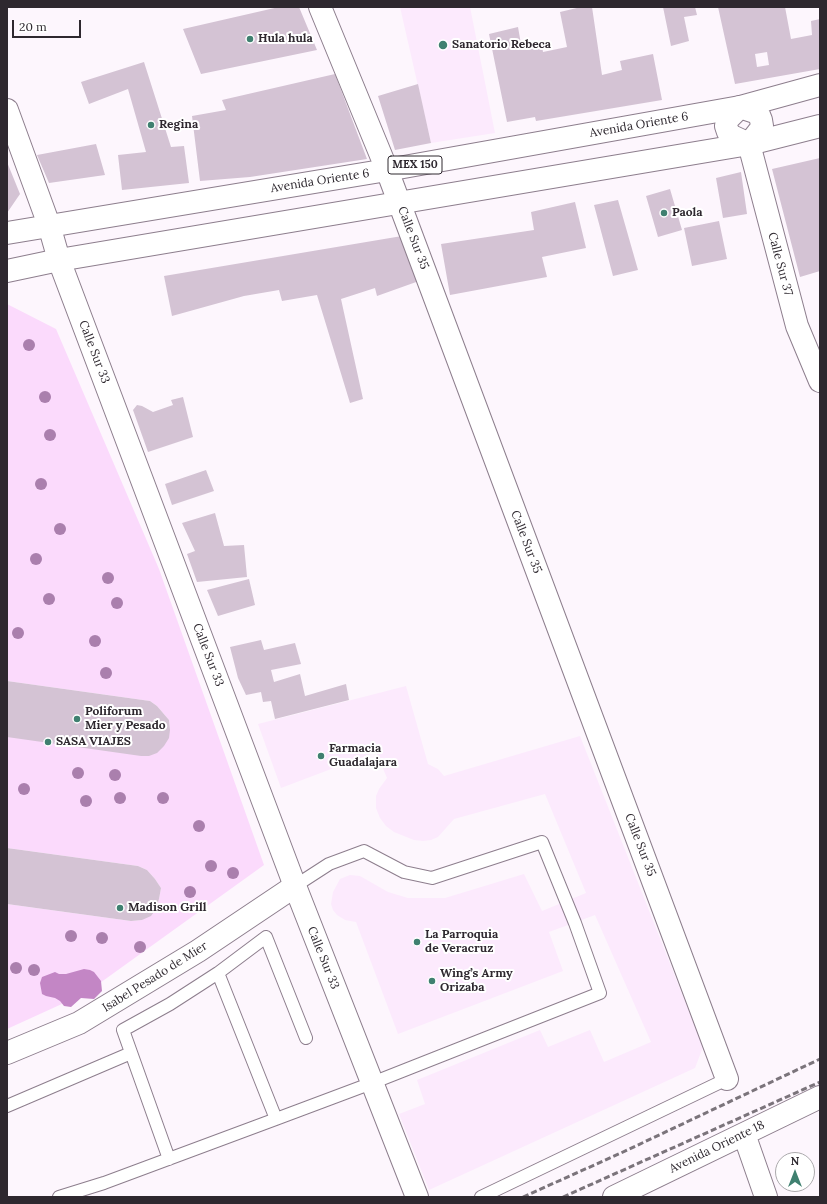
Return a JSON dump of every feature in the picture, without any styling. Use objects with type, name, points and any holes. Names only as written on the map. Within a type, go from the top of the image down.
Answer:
[{"type":"street","name":"Calle Sur 35","points":[[320,7],[400,204],[727,1079]]},
{"type":"street","name":"Avenida Oriente 6","points":[[7,233],[387,170],[740,107],[820,85]]},
{"type":"street","points":[[740,107],[755,112],[759,115],[761,120],[762,126],[760,130],[749,144]]},
{"type":"street","name":"Calle Sur 33","points":[[7,110],[49,225],[60,260],[295,886],[417,1197]]},
{"type":"street","points":[[7,272],[60,260],[400,204],[749,144],[820,126]]},
{"type":"street","name":"Calle Sur 37","points":[[749,144],[797,326],[820,380]]},
{"type":"street","name":"Isabel Pesado de Mier","points":[[7,1053],[79,1023],[198,951],[295,886]]},
{"type":"street","name":"Avenida Oriente 18","points":[[614,1197],[820,1097]]},
{"type":"street","points":[[744,1134],[766,1197]]},
{"type":"lane","points":[[59,1197],[104,1183],[372,1083],[600,993],[542,842],[432,878],[404,872],[364,851],[329,864],[295,886]]},
{"type":"lane","points":[[169,1159],[123,1030],[170,1004],[218,973],[266,938],[306,1038]]},
{"type":"lane","points":[[218,973],[276,1119]]},
{"type":"lane","points":[[7,1106],[131,1053]]},
{"type":"lane","points":[[481,1197],[727,1079]]},
{"type":"shaded area","name":"Sanatorio Rebeca","points":[[400,7],[470,7],[495,133],[431,143]]},
{"type":"shaded area","points":[[7,304],[56,329],[159,569],[264,865],[86,993],[7,1029],[7,904],[131,921],[142,920],[156,909],[161,888],[147,870],[138,866],[7,848],[7,737],[170,730],[169,720],[157,706],[150,701],[7,681]]},
{"type":"shaded area","points":[[406,686],[428,764],[438,769],[444,776],[580,736],[703,1047],[695,1068],[429,1190],[399,1114],[425,1104],[417,1080],[540,1030],[548,1047],[590,1030],[604,1062],[651,1042],[595,915],[549,932],[563,971],[398,1034],[356,922],[345,920],[337,915],[333,910],[331,904],[333,892],[340,879],[350,875],[360,876],[388,892],[408,898],[445,898],[524,874],[542,911],[586,893],[545,794],[454,819],[438,837],[423,841],[414,840],[394,832],[386,826],[380,818],[376,808],[376,796],[387,778],[376,752],[281,788],[258,724]]},
{"type":"shaded area","points":[[84,969],[94,972],[101,981],[102,991],[94,999],[81,998],[71,1007],[64,1006],[55,998],[42,994],[40,983],[42,977],[55,972],[59,974],[66,974]]},
{"type":"building","name":"Hula hula","points":[[279,7],[299,7],[317,50],[201,74],[183,29]]},
{"type":"building","points":[[581,7],[592,7],[602,75],[622,70],[620,61],[653,54],[662,100],[536,121],[535,117],[507,122],[489,34],[518,27],[522,50],[542,46],[543,52],[567,47],[560,12]]},
{"type":"building","points":[[663,7],[695,7],[697,15],[684,17],[689,41],[671,46]]},
{"type":"building","points":[[718,7],[785,7],[791,39],[812,35],[811,21],[820,19],[820,69],[735,84]],"holes":[[[767,52],[769,65],[757,67],[755,54]]]},
{"type":"building","name":"Regina","points":[[144,62],[171,147],[184,146],[189,183],[122,190],[118,155],[146,152],[128,89],[89,104],[81,82]]},
{"type":"building","points":[[335,74],[367,159],[250,177],[200,181],[192,116],[226,110],[222,100]]},
{"type":"building","points":[[418,84],[431,143],[395,150],[378,96]]},
{"type":"building","points":[[96,144],[105,175],[49,183],[37,155]]},
{"type":"building","points":[[820,158],[820,271],[800,277],[772,169]]},
{"type":"building","points":[[7,162],[20,194],[7,213]]},
{"type":"building","points":[[741,172],[747,214],[723,218],[716,178]]},
{"type":"building","name":"Paola","points":[[670,189],[682,230],[658,237],[646,196]]},
{"type":"building","points":[[618,200],[638,270],[613,276],[594,205]]},
{"type":"building","points":[[575,202],[586,248],[542,257],[547,277],[450,295],[441,244],[534,230],[531,212]]},
{"type":"building","points":[[719,221],[727,259],[692,266],[684,228]]},
{"type":"building","points":[[402,236],[419,281],[377,296],[375,288],[341,299],[363,399],[350,403],[317,295],[282,301],[279,290],[244,296],[172,316],[164,276]]},
{"type":"building","points":[[183,397],[193,437],[148,452],[133,410],[137,405],[153,412],[173,405],[171,400]]},
{"type":"building","points":[[206,470],[214,491],[172,505],[165,484]]},
{"type":"building","points":[[215,513],[224,546],[244,545],[247,577],[197,582],[187,554],[195,551],[182,523]]},
{"type":"building","points":[[249,579],[255,605],[218,616],[207,590]]},
{"type":"building","points":[[261,640],[264,650],[295,643],[301,664],[271,670],[274,682],[300,674],[305,696],[346,684],[349,700],[275,719],[271,701],[263,702],[261,692],[246,695],[238,678],[230,647]]},
{"type":"building","name":"Poliforum Mier y Pesado","points":[[7,681],[150,701],[157,706],[169,720],[169,738],[157,753],[149,756],[141,756],[7,737]]},
{"type":"building","points":[[7,848],[138,866],[147,870],[161,888],[156,909],[151,916],[142,920],[131,921],[7,904]]},
{"type":"railway","points":[[523,1197],[621,1153],[820,1059]]},
{"type":"railway","points":[[563,1197],[820,1082]]},
{"type":"place","name":"Hula hula","points":[[250,39]]},
{"type":"place","name":"Sanatorio Rebeca","points":[[443,45]]},
{"type":"place","name":"Regina","points":[[151,125]]},
{"type":"place","name":"Paola","points":[[664,213]]},
{"type":"place","name":"Poliforum Mier y Pesado","points":[[77,719]]},
{"type":"place","name":"SASA VIAJES","points":[[48,742]]},
{"type":"place","name":"Farmacia Guadalajara","points":[[321,756]]},
{"type":"place","name":"Madison Grill","points":[[120,908]]},
{"type":"place","name":"La Parroquia de Veracruz","points":[[417,942]]},
{"type":"place","name":"Wing’s Army Orizaba","points":[[432,981]]}]
